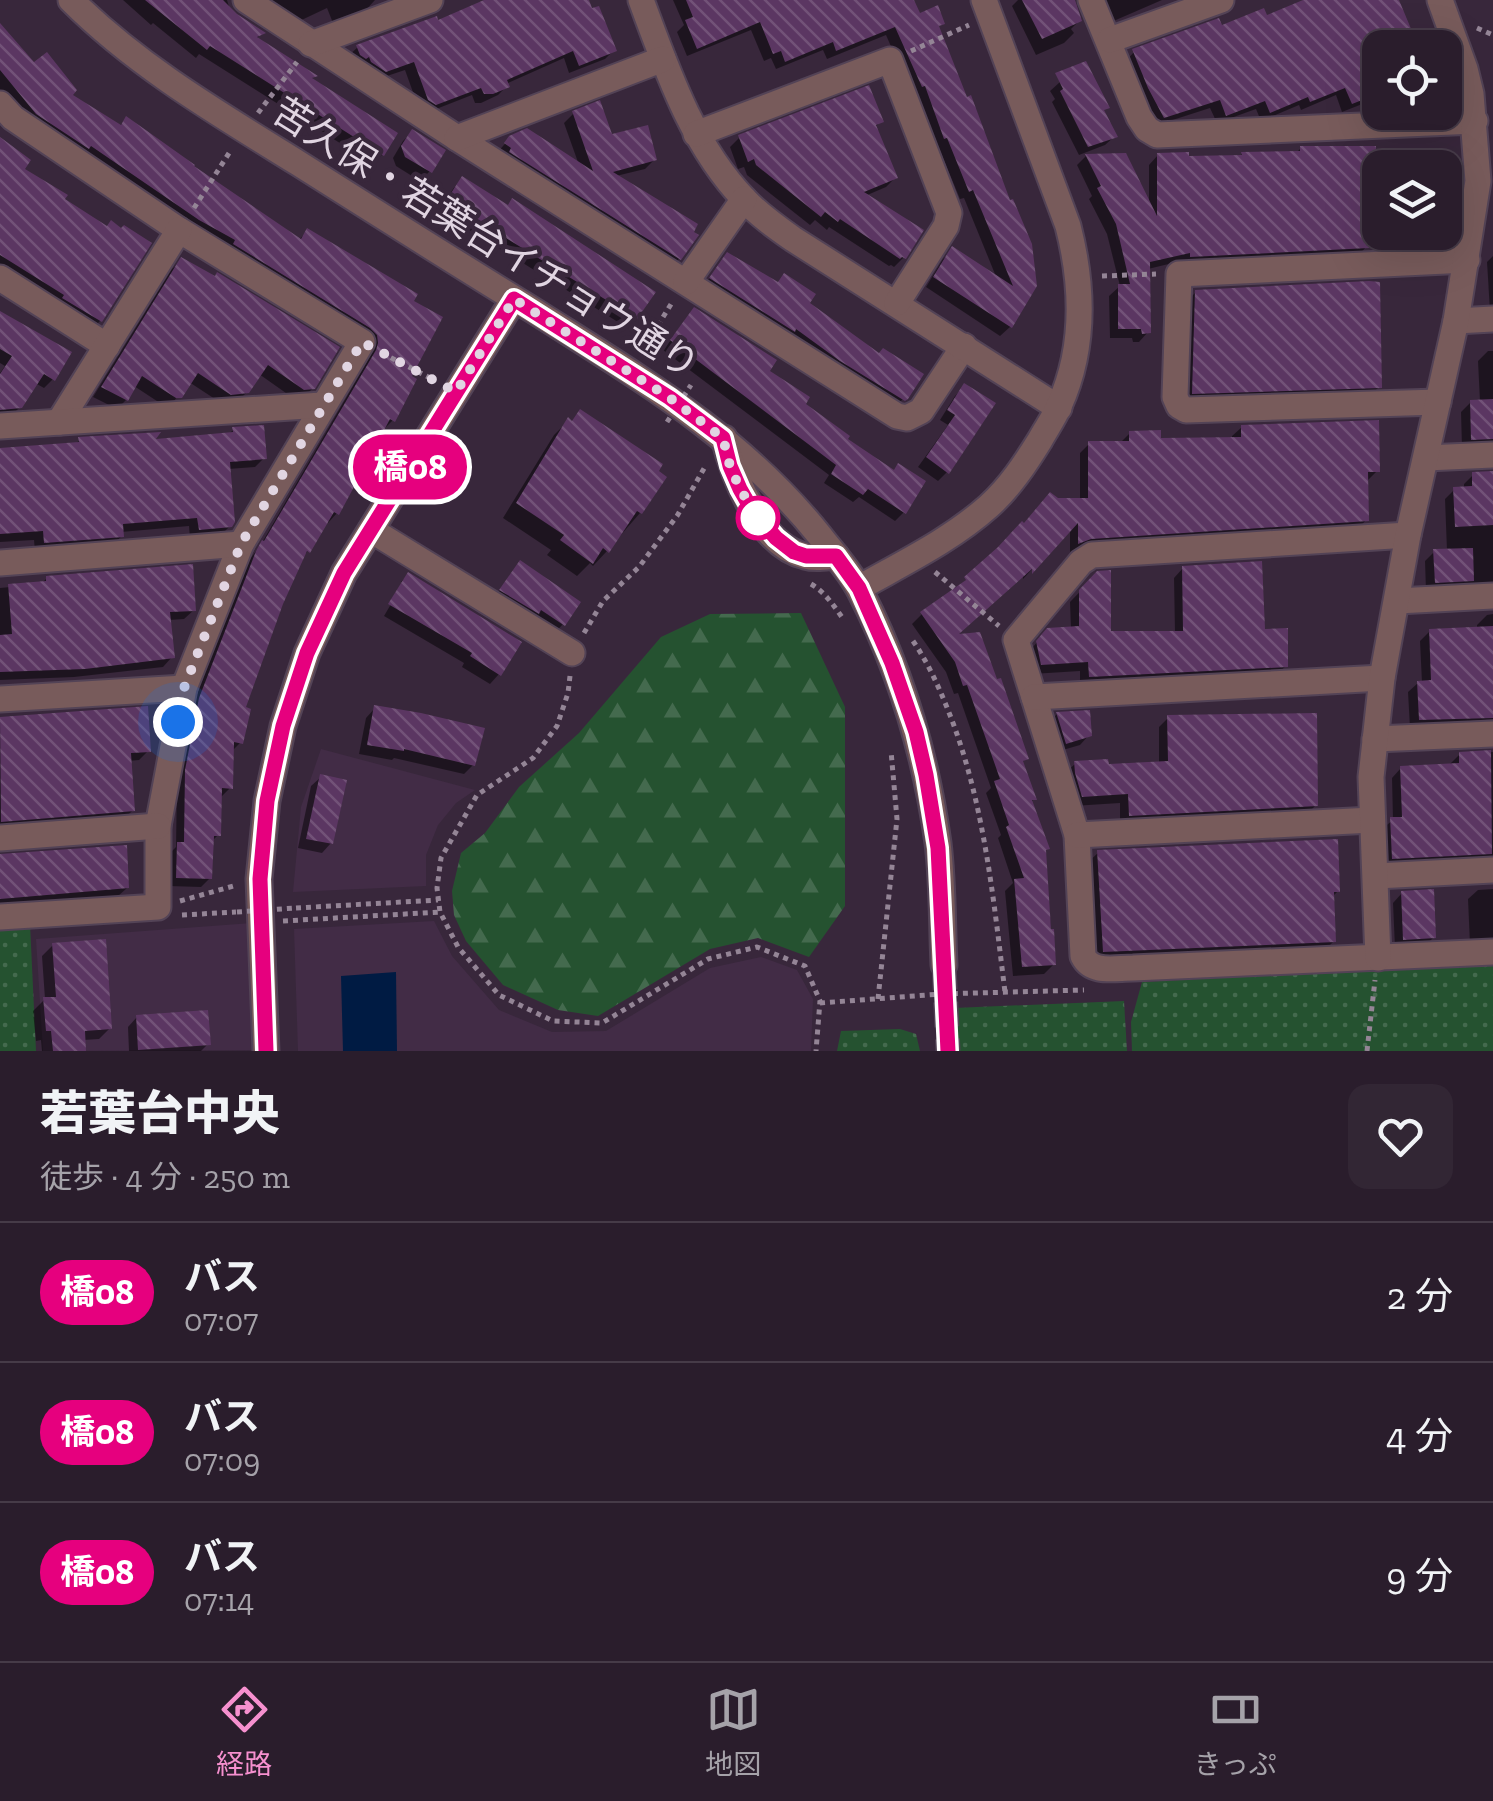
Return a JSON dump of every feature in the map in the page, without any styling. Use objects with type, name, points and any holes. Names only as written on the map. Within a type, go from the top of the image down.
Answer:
[{"type":"street","name":"苦久保・若葉台イチョウ通り","points":[[71,0],[141,61],[696,416],[787,498],[859,588],[892,663],[916,732],[938,848],[944,964]]},
{"type":"street","points":[[246,0],[898,416],[907,418],[921,411],[964,346]]},
{"type":"street","points":[[311,44],[430,0]]},
{"type":"street","points":[[1092,0],[1139,116],[1157,136],[1475,121]]},
{"type":"street","points":[[1110,40],[1222,0]]},
{"type":"street","points":[[1378,958],[1371,777],[1382,678],[1408,535],[1486,180],[1465,69],[1440,0]]},
{"type":"street","points":[[647,2],[663,59],[696,134],[744,199],[793,239],[1059,408]]},
{"type":"street","points":[[859,588],[937,544],[1008,488],[1059,408],[1068,383],[1077,338],[1079,277],[1068,226],[986,8]]},
{"type":"street","points":[[458,138],[663,59]]},
{"type":"street","points":[[696,134],[890,60],[949,214],[946,226],[898,304]]},
{"type":"street","points":[[0,917],[158,907],[158,826],[184,688],[241,544],[362,342],[4,117]]},
{"type":"street","points":[[686,282],[744,199]]},
{"type":"street","points":[[60,422],[180,230]]},
{"type":"street","points":[[1438,402],[1186,410],[1178,406],[1175,397],[1179,274],[1467,260]]},
{"type":"street","points":[[0,278],[107,346]]},
{"type":"street","points":[[266,1051],[260,879],[267,801],[283,726],[307,653],[344,573],[514,299]]},
{"type":"street","points":[[1456,321],[1493,319]]},
{"type":"street","points":[[0,426],[322,405]]},
{"type":"street","points":[[723,438],[740,489],[768,530],[794,552],[818,558],[836,556]]},
{"type":"street","points":[[1426,458],[1493,455]]},
{"type":"street","points":[[371,530],[572,653]]},
{"type":"street","points":[[1408,535],[1092,555],[1016,640],[1077,835],[1083,956],[1087,964],[1096,969],[1493,952]]},
{"type":"street","points":[[0,563],[241,544]]},
{"type":"street","points":[[1397,601],[1493,596]]},
{"type":"street","points":[[1034,696],[1382,678]]},
{"type":"street","points":[[0,700],[184,688]]},
{"type":"street","points":[[1375,739],[1493,734]]},
{"type":"street","points":[[1077,835],[1372,820]]},
{"type":"street","points":[[0,838],[158,826]]},
{"type":"street","points":[[1376,876],[1493,870]]},
{"type":"path","points":[[890,60],[986,8]]},
{"type":"path","points":[[180,230],[245,130],[311,44]]},
{"type":"path","points":[[1079,277],[1179,274]]},
{"type":"path","points":[[629,371],[686,282]]},
{"type":"path","points":[[362,342],[456,392]]},
{"type":"path","points":[[668,422],[691,385]]},
{"type":"path","points":[[935,572],[1016,640]]},
{"type":"path","points":[[906,631],[929,664],[958,734],[978,804],[1005,992]]},
{"type":"path","points":[[878,998],[897,819],[890,745]]},
{"type":"path","points":[[450,840],[441,858],[440,912],[458,947],[499,994],[552,1020],[602,1022],[708,959],[757,947],[805,966],[820,1003],[816,1051]]},
{"type":"path","points":[[260,879],[158,907],[159,916],[438,900]]},
{"type":"path","points":[[261,923],[440,912]]},
{"type":"path","points":[[1367,1051],[1378,958]]},
{"type":"path","points":[[820,1003],[1096,989]]},
{"type":"path","points":[[940,994],[943,1051]]},
{"type":"shaded area","points":[[321,749],[475,790],[456,803],[438,825],[426,855],[426,886],[293,892],[301,807]]},
{"type":"shaded area","points":[[434,921],[452,956],[499,1010],[552,1032],[606,1031],[710,968],[761,957],[797,970],[813,999],[811,1051],[298,1051],[294,929]]},
{"type":"shaded area","points":[[252,923],[257,1050],[43,1051],[36,939]]},
{"type":"green space","points":[[801,613],[845,707],[845,906],[809,957],[758,938],[710,949],[598,1016],[558,1010],[503,985],[466,941],[454,915],[452,891],[461,853],[485,833],[519,787],[579,733],[661,637],[710,614]]},
{"type":"green space","points":[[30,924],[36,1051],[0,1051],[0,927]]},
{"type":"green space","points":[[1493,964],[1493,1051],[1132,1051],[1131,1022],[1142,982]]},
{"type":"green space","points":[[1124,1001],[1127,1051],[957,1051],[954,1008]]},
{"type":"green space","points":[[900,1029],[916,1034],[920,1051],[837,1051],[841,1031]]},
{"type":"water","points":[[396,972],[397,1051],[343,1051],[341,976]]},
{"type":"building","points":[[145,0],[223,0],[266,33],[257,37],[398,133],[384,156],[210,46],[207,50]]},
{"type":"building","points":[[484,0],[589,0],[592,8],[599,6],[617,51],[579,66],[573,51],[507,80],[510,87],[493,94],[484,94],[481,88],[436,105],[428,100],[414,62],[386,72],[369,57],[360,55],[356,45],[437,16],[438,20]]},
{"type":"building","points":[[686,0],[914,0],[920,13],[938,5],[945,24],[939,26],[1032,244],[1037,286],[1012,328],[933,277],[952,246],[1013,286],[973,190],[969,192],[925,86],[922,87],[895,27],[836,51],[833,42],[785,62],[781,51],[773,54],[760,22],[697,49],[685,20],[693,17]]},
{"type":"building","points":[[1022,0],[1075,0],[1082,21],[1042,39]]},
{"type":"building","points":[[1303,0],[1399,0],[1412,30],[1362,30],[1362,100],[1352,104],[1345,88],[1310,102],[1308,97],[1270,113],[1265,101],[1226,116],[1220,100],[1164,118],[1132,49],[1219,18],[1222,25],[1264,8],[1267,15]]},
{"type":"building","points":[[0,23],[34,62],[47,52],[77,90],[73,95],[121,125],[126,116],[301,239],[307,228],[418,294],[414,301],[443,317],[412,376],[417,379],[395,422],[390,419],[339,515],[334,512],[310,553],[307,551],[283,604],[246,707],[251,709],[243,744],[234,742],[233,789],[222,788],[221,836],[214,836],[212,879],[176,878],[177,842],[184,842],[185,770],[199,698],[256,551],[376,350],[377,335],[233,244],[235,240],[91,146],[89,149],[36,114],[0,70]]},
{"type":"building","points":[[1086,61],[1110,108],[1104,110],[1118,137],[1088,147],[1055,73]]},
{"type":"building","points":[[869,85],[884,122],[876,125],[898,178],[864,192],[924,230],[906,259],[900,259],[840,219],[838,222],[825,212],[821,217],[756,165],[754,159],[748,162],[738,135]]},
{"type":"building","points":[[600,100],[612,134],[648,125],[657,160],[613,172],[698,224],[694,232],[699,235],[681,260],[509,152],[511,148],[504,143],[509,136],[527,128],[593,171],[572,111]]},
{"type":"building","points":[[412,129],[446,150],[432,173],[405,157],[401,146]]},
{"type":"building","points":[[0,137],[31,160],[25,169],[68,195],[65,199],[107,226],[111,220],[152,243],[102,322],[0,255]]},
{"type":"building","points":[[1300,146],[1376,146],[1376,150],[1362,150],[1362,248],[1190,257],[1190,253],[1150,262],[1151,333],[1118,329],[1118,284],[1130,284],[1116,224],[1085,154],[1126,153],[1157,216],[1157,153],[1189,152],[1189,156],[1300,151]]},
{"type":"building","points":[[462,176],[508,205],[512,198],[656,292],[637,319],[446,201]]},
{"type":"building","points":[[727,252],[778,282],[784,273],[816,294],[810,303],[879,353],[883,348],[924,374],[908,399],[905,401],[796,329],[795,332],[709,278]]},
{"type":"building","points":[[181,257],[215,276],[217,272],[340,347],[315,389],[304,390],[268,365],[249,393],[231,395],[198,373],[182,398],[142,376],[128,401],[101,387]]},
{"type":"building","points":[[1380,282],[1382,388],[1192,394],[1195,290]]},
{"type":"building","points":[[694,307],[777,360],[770,371],[810,397],[806,404],[850,436],[848,439],[894,470],[898,463],[926,481],[906,514],[868,489],[863,495],[831,474],[836,465],[670,340]]},
{"type":"building","points":[[0,311],[72,352],[55,381],[44,374],[22,408],[0,410],[0,374],[12,356],[0,349]]},
{"type":"building","points":[[964,383],[996,403],[949,474],[926,457],[955,415],[947,410]]},
{"type":"building","points":[[1493,399],[1493,439],[1471,440],[1470,400]]},
{"type":"building","points":[[580,409],[663,464],[659,471],[667,477],[642,514],[637,511],[609,553],[603,548],[593,564],[560,540],[564,535],[516,503],[568,417],[572,421]]},
{"type":"building","points":[[1379,420],[1380,472],[1368,472],[1369,521],[1091,539],[1078,544],[1078,523],[1032,574],[1032,569],[959,634],[980,632],[997,679],[1001,678],[1029,759],[1023,761],[1037,800],[1032,800],[1050,849],[1046,850],[1056,965],[1022,967],[1014,879],[1024,878],[994,781],[1000,779],[967,685],[963,686],[955,662],[920,612],[966,580],[964,577],[1024,523],[1050,492],[1058,498],[1088,498],[1088,441],[1129,441],[1129,431],[1161,430],[1161,438],[1241,437],[1241,425]]},
{"type":"building","points":[[264,425],[267,459],[230,462],[235,522],[232,527],[199,530],[197,518],[123,524],[124,537],[44,543],[43,531],[0,534],[0,448],[79,442],[78,437],[161,432],[156,439]]},
{"type":"building","points":[[1493,471],[1493,525],[1455,527],[1453,487],[1472,486],[1472,472]]},
{"type":"building","points":[[1473,548],[1474,581],[1435,583],[1433,549]]},
{"type":"building","points":[[520,560],[581,602],[565,626],[499,590]]},
{"type":"building","points":[[1262,561],[1265,629],[1288,628],[1288,667],[1089,677],[1088,662],[1041,665],[1036,641],[1047,628],[1079,626],[1079,590],[1097,571],[1111,570],[1111,631],[1183,631],[1182,566]]},
{"type":"building","points":[[193,564],[196,611],[170,612],[175,658],[85,669],[0,672],[0,635],[12,634],[8,584],[46,581],[46,576]]},
{"type":"building","points":[[408,572],[522,642],[501,676],[470,656],[472,653],[388,604]]},
{"type":"building","points":[[1493,626],[1493,718],[1419,720],[1417,681],[1431,680],[1429,629]]},
{"type":"building","points":[[374,705],[485,728],[475,766],[404,749],[367,745]]},
{"type":"building","points":[[148,706],[151,752],[131,753],[135,811],[1,822],[0,717]]},
{"type":"building","points":[[1090,710],[1092,736],[1066,744],[1056,712]]},
{"type":"building","points":[[1317,713],[1318,806],[1129,816],[1128,794],[1082,797],[1074,761],[1168,761],[1167,715]]},
{"type":"building","points":[[1491,750],[1492,854],[1392,859],[1390,817],[1402,817],[1400,766],[1459,763],[1459,752]]},
{"type":"building","points":[[320,774],[347,780],[333,844],[306,839]]},
{"type":"building","points":[[1338,839],[1340,892],[1334,892],[1336,942],[1103,952],[1097,850]]},
{"type":"building","points":[[127,845],[129,888],[0,899],[0,854]]},
{"type":"building","points":[[1434,889],[1436,938],[1403,940],[1401,891]]},
{"type":"building","points":[[106,939],[112,1029],[85,1031],[86,1051],[53,1051],[51,1031],[46,1031],[43,997],[56,997],[52,943]]},
{"type":"building","points":[[208,1010],[211,1045],[138,1050],[136,1015]]},
{"type":"tunnel","points":[[944,965],[948,1051]]},
{"type":"bus line","name":"橋08","points":[[266,1051],[260,879],[267,801],[283,726],[307,653],[344,573],[514,299],[670,398],[723,438],[740,489],[768,530],[794,552],[818,558],[836,556],[859,588],[892,663],[926,775],[938,848],[948,1051]]},
{"type":"route","points":[[178,722],[184,688],[241,544],[362,342],[456,392],[514,299],[670,398],[723,438],[740,489],[758,518]]}]
